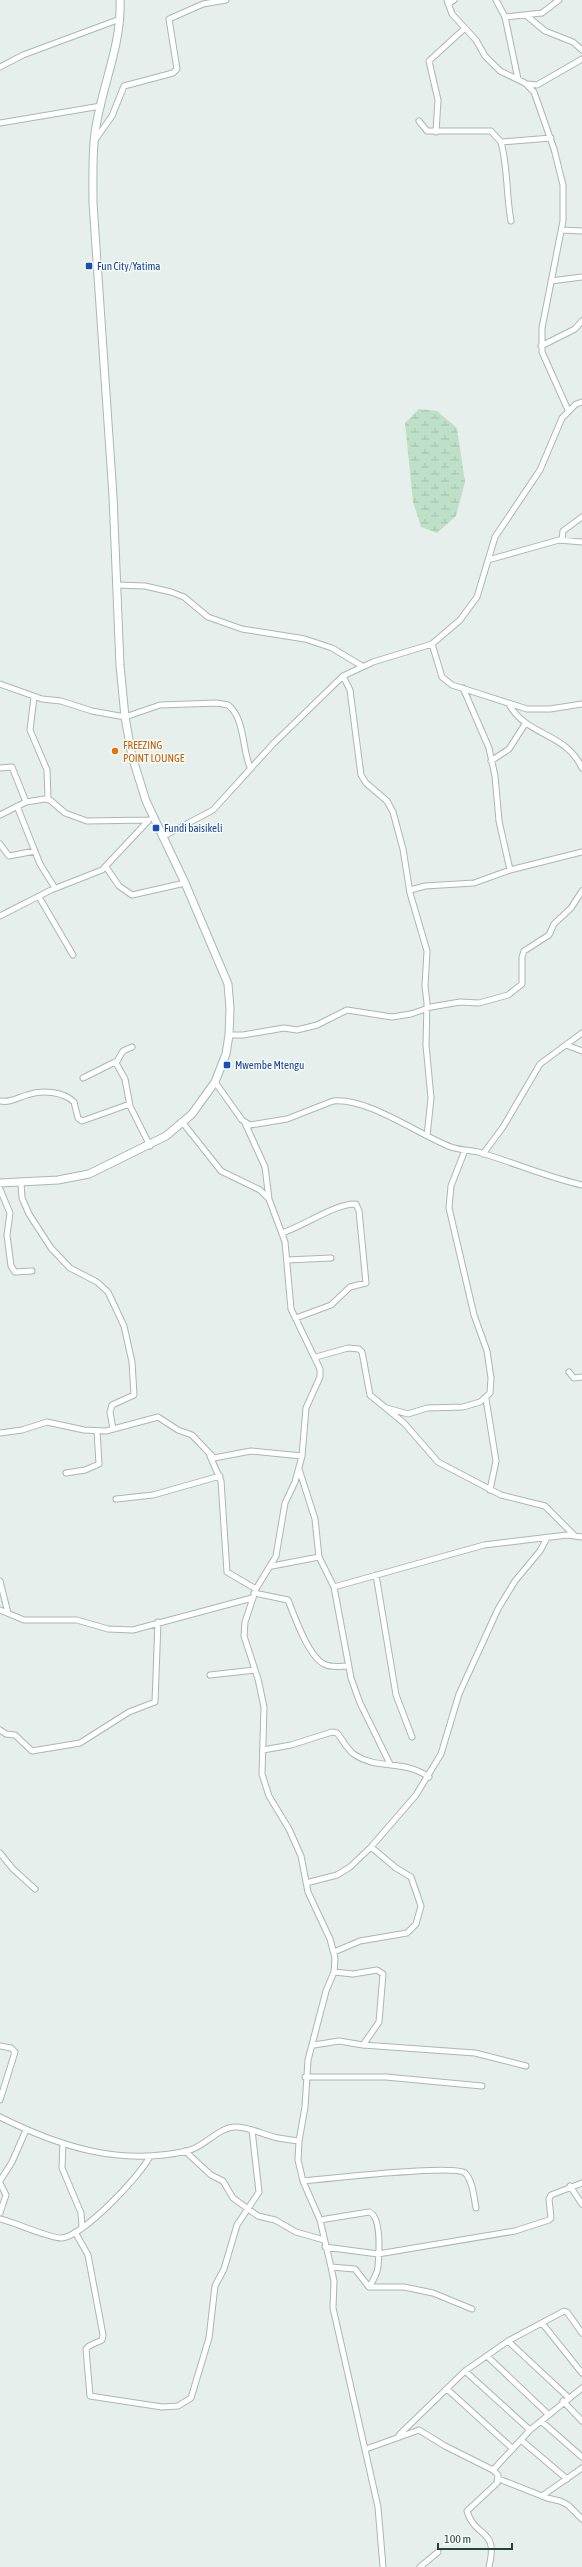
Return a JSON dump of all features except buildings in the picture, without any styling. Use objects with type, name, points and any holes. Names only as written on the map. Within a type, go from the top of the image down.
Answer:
[{"type":"main road","points":[[0,1184],[64,1180],[89,1174],[150,1146],[183,1123],[198,1107],[215,1082],[226,1054],[229,1035],[230,1009],[228,984],[185,883],[162,837],[151,819],[132,756],[125,717],[120,666],[117,585],[93,203],[95,140],[100,106],[117,47],[120,19],[120,0]]},
{"type":"street","points":[[95,140],[112,116],[124,86],[173,73],[178,69],[169,19],[203,4],[226,0]]},
{"type":"street","points":[[454,0],[448,2],[452,14],[492,64],[525,83],[534,92],[551,138],[563,185],[562,230],[542,328],[541,346],[568,410]]},
{"type":"street","points":[[496,0],[505,17],[518,79]]},
{"type":"street","points":[[505,17],[527,16],[545,12],[559,0]]},
{"type":"street","points":[[527,16],[545,31],[573,42],[582,50]]},
{"type":"street","points":[[0,67],[23,55],[120,19]]},
{"type":"street","points":[[436,132],[438,100],[429,61],[464,28]]},
{"type":"street","points":[[525,83],[537,84],[582,59]]},
{"type":"street","points":[[534,92],[537,84]]},
{"type":"street","points":[[0,123],[100,106]]},
{"type":"street","points":[[419,121],[425,130],[436,132],[491,131],[501,142],[508,181],[506,199],[511,221]]},
{"type":"street","points":[[501,142],[551,138]]},
{"type":"street","points":[[562,230],[582,231]]},
{"type":"street","points":[[551,280],[582,277]]},
{"type":"street","points":[[541,346],[575,329],[582,322]]},
{"type":"street","points":[[162,837],[212,810],[250,767],[343,676],[362,666],[432,644],[460,620],[472,606],[495,537],[540,470],[562,418],[568,410],[582,402]]},
{"type":"street","points":[[562,540],[564,531],[582,517]]},
{"type":"street","points":[[488,560],[562,540],[582,542]]},
{"type":"street","points":[[117,585],[145,586],[171,592],[184,597],[208,617],[242,629],[305,639],[332,648],[362,666]]},
{"type":"street","points":[[432,644],[444,680],[463,688],[510,706],[536,710],[582,704]]},
{"type":"street","points":[[343,676],[350,690],[361,775],[366,783],[387,801],[393,812],[403,849],[410,890],[427,951],[425,989],[427,1009],[426,1045],[431,1098],[427,1136]]},
{"type":"street","points":[[0,684],[34,697],[61,701],[92,710],[125,717],[160,705],[217,703],[228,705],[237,716],[246,757],[250,767]]},
{"type":"street","points":[[463,688],[486,741],[495,776],[499,821],[510,870]]},
{"type":"street","points":[[34,697],[30,730],[47,770],[48,799]]},
{"type":"street","points":[[510,706],[525,724],[560,741],[574,755],[582,768]]},
{"type":"street","points":[[491,761],[509,749],[525,724]]},
{"type":"street","points":[[0,768],[12,767],[26,802]]},
{"type":"street","points":[[0,815],[26,802],[48,799],[65,813],[87,821],[151,819]]},
{"type":"street","points":[[17,806],[35,851],[55,888]]},
{"type":"street","points":[[0,916],[55,888],[92,875],[106,866],[151,819]]},
{"type":"street","points":[[0,844],[9,856],[35,851]]},
{"type":"street","points":[[410,890],[424,886],[474,883],[510,870],[582,852]]},
{"type":"street","points":[[106,866],[119,886],[132,895],[185,883]]},
{"type":"street","points":[[229,1035],[256,1033],[284,1028],[297,1030],[317,1025],[347,1010],[392,1016],[411,1014],[460,1002],[479,1003],[508,995],[518,989],[523,981],[522,957],[524,951],[549,936],[554,924],[571,908],[582,891]]},
{"type":"street","points":[[39,897],[73,955]]},
{"type":"street","points":[[483,1154],[503,1128],[536,1070],[582,1033]]},
{"type":"street","points":[[566,1045],[582,1050]]},
{"type":"street","points":[[83,1078],[117,1061],[122,1051],[132,1048]]},
{"type":"street","points":[[117,1061],[125,1079],[130,1106],[150,1146]]},
{"type":"street","points":[[215,1082],[245,1123],[265,1167],[269,1199],[282,1233],[287,1260],[290,1301],[296,1318],[316,1357],[320,1369],[320,1377],[306,1408],[302,1456],[299,1468],[285,1502],[277,1553],[272,1566],[254,1593],[244,1636],[255,1670],[264,1707],[261,1769],[266,1788],[293,1837],[301,1856],[306,1883],[334,1952],[334,1972],[324,1999],[305,2077],[305,2107],[299,2141],[298,2160],[303,2181],[320,2220],[331,2266],[335,2321],[366,2449],[379,2515],[383,2564],[387,2567]]},
{"type":"street","points":[[0,1102],[6,1102],[30,1094],[55,1092],[74,1102],[78,1118],[82,1121],[124,1105],[130,1106]]},
{"type":"street","points":[[245,1123],[253,1126],[287,1119],[333,1101],[341,1100],[374,1110],[452,1148],[483,1154],[545,1175],[582,1185]]},
{"type":"street","points":[[183,1123],[221,1171],[230,1177],[256,1188],[269,1199]]},
{"type":"street","points":[[387,1408],[408,1414],[429,1408],[463,1407],[486,1398],[490,1393],[491,1378],[487,1351],[474,1316],[449,1208],[451,1186],[465,1150]]},
{"type":"street","points":[[21,1183],[22,1198],[28,1214],[52,1248],[70,1268],[97,1282],[106,1289],[124,1326],[132,1362],[134,1395],[112,1405],[110,1412],[113,1429]]},
{"type":"street","points":[[0,1189],[10,1213],[8,1235],[11,1268],[15,1272],[32,1271]]},
{"type":"street","points":[[282,1233],[303,1226],[340,1207],[354,1204],[357,1205],[359,1211],[366,1283],[350,1287],[330,1305],[296,1318]]},
{"type":"street","points":[[287,1260],[331,1258]]},
{"type":"street","points":[[316,1357],[348,1348],[359,1349],[362,1352],[369,1394],[407,1426],[438,1462],[506,1497],[545,1506],[574,1535]]},
{"type":"street","points":[[569,1372],[574,1378],[582,1377]]},
{"type":"street","points":[[486,1398],[496,1461],[490,1490]]},
{"type":"street","points":[[0,1433],[22,1430],[44,1422],[53,1422],[97,1431],[113,1429],[154,1417],[162,1417],[178,1430],[196,1438],[210,1455],[220,1476],[226,1569],[230,1575],[254,1593],[288,1600],[294,1620],[320,1662],[325,1665],[348,1666]]},
{"type":"street","points":[[66,1473],[85,1470],[99,1464],[97,1431]]},
{"type":"street","points":[[210,1455],[219,1458],[260,1451],[302,1456]]},
{"type":"street","points":[[299,1468],[314,1515],[319,1557],[334,1587],[343,1626],[348,1666],[360,1703],[390,1764]]},
{"type":"street","points":[[116,1498],[153,1495],[220,1476]]},
{"type":"street","points":[[334,1587],[484,1545],[574,1535],[582,1537]]},
{"type":"street","points":[[306,1883],[345,1871],[371,1847],[408,1806],[428,1777],[441,1754],[459,1694],[498,1608],[515,1580],[540,1551],[547,1538]]},
{"type":"street","points":[[272,1566],[319,1557]]},
{"type":"street","points":[[376,1575],[396,1695],[412,1737]]},
{"type":"street","points":[[0,1581],[8,1613]]},
{"type":"street","points":[[0,1610],[24,1620],[77,1620],[108,1629],[126,1630],[158,1622],[254,1593]]},
{"type":"street","points":[[0,1730],[6,1734],[15,1735],[29,1749],[38,1752],[80,1743],[129,1712],[155,1702],[158,1622]]},
{"type":"street","points":[[210,1676],[255,1670]]},
{"type":"street","points":[[263,1750],[291,1745],[332,1732],[340,1737],[355,1756],[370,1762],[413,1768],[428,1777]]},
{"type":"street","points":[[334,1952],[360,1941],[408,1933],[419,1916],[421,1906],[411,1877],[396,1868],[371,1847]]},
{"type":"street","points":[[0,1853],[13,1869],[35,1889]]},
{"type":"street","points":[[334,1972],[354,1974],[377,1970],[383,1974],[379,2022],[363,2045]]},
{"type":"street","points":[[314,2045],[330,2041],[363,2045],[475,2053],[526,2066]]},
{"type":"street","points":[[0,2046],[13,2049],[15,2054],[0,2100]]},
{"type":"street","points":[[305,2077],[386,2077],[482,2086]]},
{"type":"street","points":[[0,2117],[26,2130],[81,2150],[149,2158],[193,2150],[230,2128],[252,2130],[274,2137],[299,2141]]},
{"type":"street","points":[[0,2213],[6,2195],[0,2182],[12,2162],[26,2130]]},
{"type":"street","points":[[75,2232],[88,2255],[103,2335],[102,2340],[86,2349],[90,2396],[137,2404],[178,2406],[194,2394],[211,2329],[215,2286],[224,2269],[237,2225],[257,2197],[260,2188],[252,2130]]},
{"type":"street","points":[[63,2143],[62,2168],[81,2214],[82,2227]]},
{"type":"street","points":[[185,2151],[211,2175],[223,2181],[234,2198],[258,2216],[275,2220],[296,2232],[324,2240]]},
{"type":"street","points":[[0,2219],[56,2238],[61,2238],[82,2227],[130,2184],[149,2158]]},
{"type":"street","points":[[303,2181],[403,2172],[460,2170],[468,2177],[476,2208]]},
{"type":"street","points":[[326,2247],[378,2254],[515,2231],[545,2222],[551,2218],[549,2198],[551,2195],[581,2182]]},
{"type":"street","points":[[570,2186],[582,2204]]},
{"type":"street","points":[[320,2220],[373,2213],[378,2225],[378,2268],[369,2287]]},
{"type":"street","points":[[331,2266],[355,2269],[369,2287]]},
{"type":"street","points":[[369,2287],[404,2287],[433,2293],[472,2309]]},
{"type":"street","points":[[397,2436],[465,2371],[508,2341],[564,2311],[567,2312],[582,2333]]},
{"type":"street","points":[[542,2323],[582,2374]]},
{"type":"street","points":[[508,2341],[569,2398]]},
{"type":"street","points":[[487,2356],[548,2414]]},
{"type":"street","points":[[465,2371],[530,2430]]},
{"type":"street","points":[[493,2470],[530,2430],[582,2388]]},
{"type":"street","points":[[447,2389],[512,2449]]},
{"type":"street","points":[[564,2401],[582,2421]]},
{"type":"street","points":[[541,2421],[582,2457]]},
{"type":"street","points":[[366,2449],[397,2436],[419,2430],[451,2450],[493,2470],[499,2479],[568,2505],[582,2519]]},
{"type":"street","points":[[521,2440],[567,2478]]},
{"type":"street","points":[[542,2496],[582,2468]]},
{"type":"street","points":[[489,2567],[492,2558],[491,2543],[488,2536],[472,2520],[467,2511],[499,2479]]},
{"type":"street","points":[[420,2567],[438,2552]]},
{"type":"green space","points":[[419,409],[437,411],[457,428],[465,482],[456,516],[437,533],[421,527],[413,502],[405,423]]},
{"type":"place","name":"Fun City/Yatima","points":[[89,266]]},
{"type":"place","name":"FREEZING POINT LOUNGE","points":[[115,751]]},
{"type":"place","name":"Fundi baisikeli","points":[[156,828]]},
{"type":"place","name":"Mwembe Mtengu","points":[[227,1065]]}]
